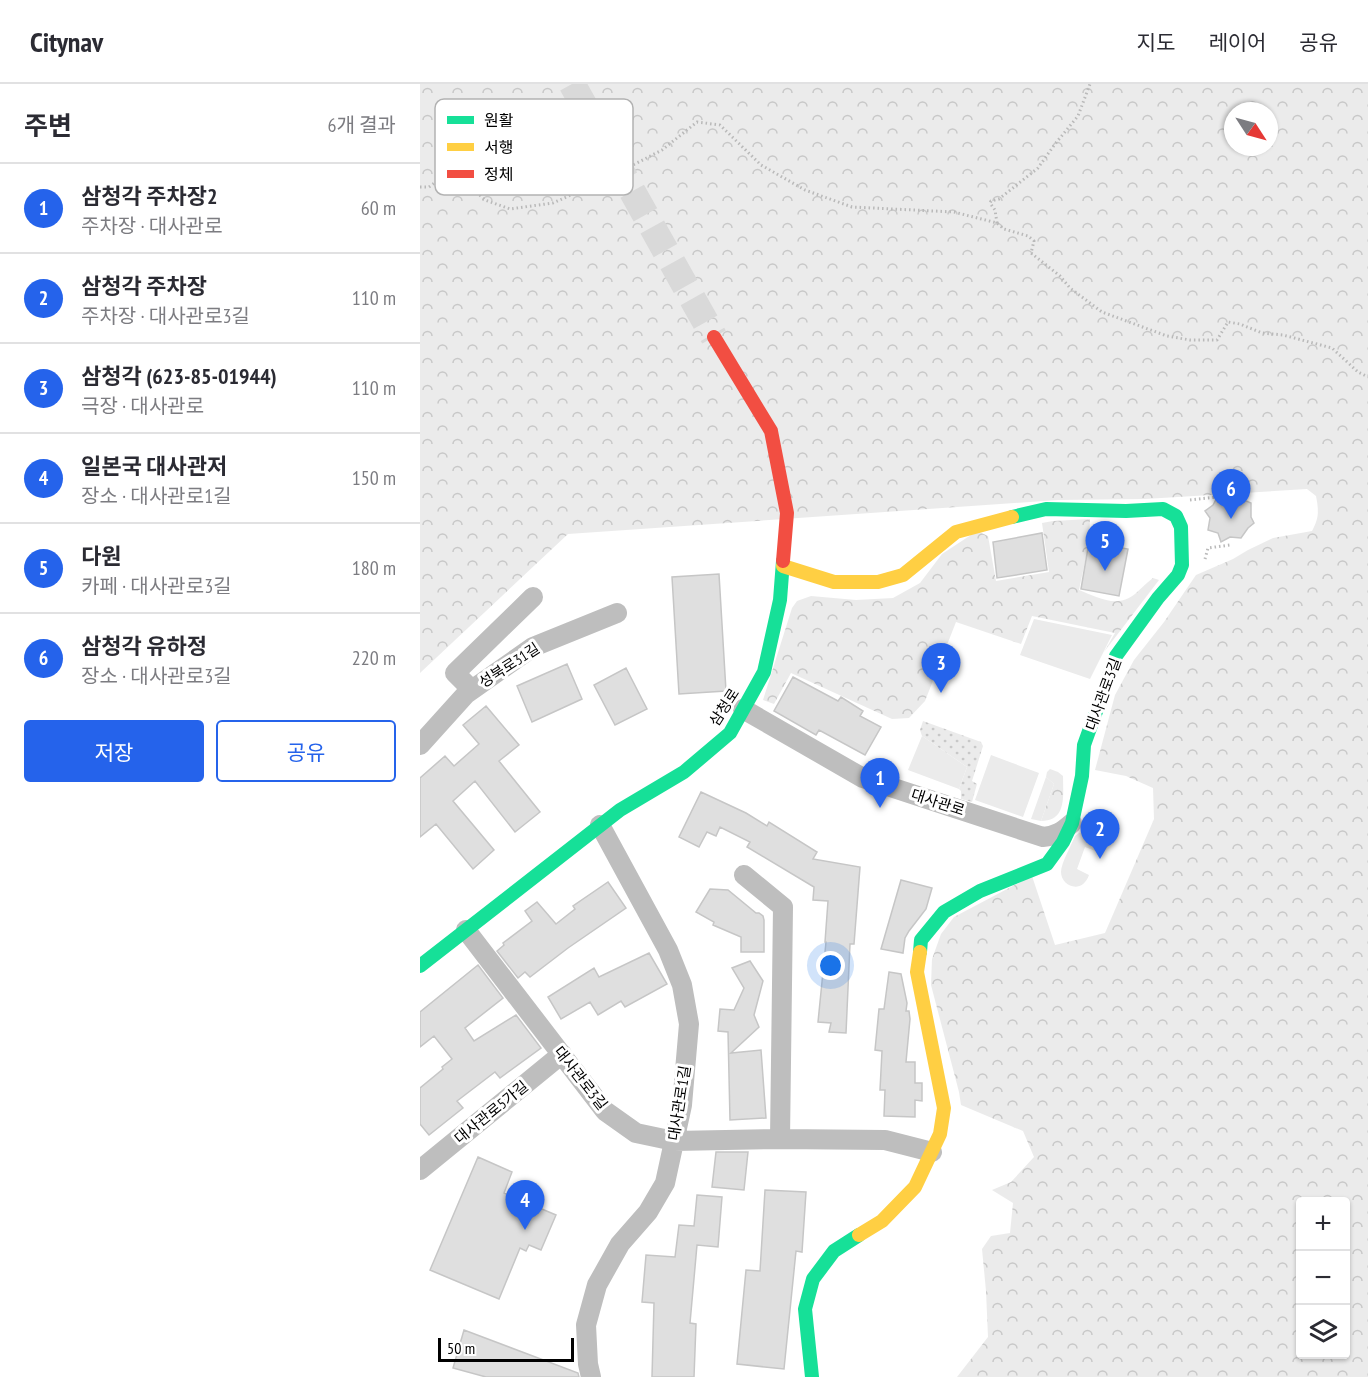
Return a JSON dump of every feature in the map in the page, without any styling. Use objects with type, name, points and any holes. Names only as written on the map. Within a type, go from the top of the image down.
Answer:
[{"type":"street","name":"삼청로","points":[[420,966],[600,825],[620,810],[684,772],[730,733],[764,672],[780,600],[787,513],[771,431],[714,337]]},
{"type":"street","points":[[783,566],[834,582],[878,582],[903,575],[956,532],[1000,520],[1046,509],[1126,511],[1163,509]]},
{"type":"street","name":"대사관로3길","points":[[812,1377],[805,1309],[813,1279],[834,1251],[882,1221],[915,1187],[940,1134],[944,1108],[917,972],[921,940],[944,912],[980,891],[1047,864],[1063,842],[1072,823],[1082,776],[1084,745],[1116,656],[1178,574],[1182,565],[1181,527],[1176,516],[1163,509]]},
{"type":"street","points":[[472,690],[455,673],[533,597]]},
{"type":"street","name":"성북로31길","points":[[420,745],[466,694],[533,647],[617,613]]},
{"type":"street","name":"대사관로","points":[[743,709],[863,778],[1043,837],[1062,832],[1072,823]]},
{"type":"street","name":"대사관로1길","points":[[591,1377],[586,1325],[597,1285],[620,1244],[648,1212],[665,1183],[682,1105],[689,1024],[682,985],[668,950],[600,825]]},
{"type":"street","points":[[744,875],[783,907],[780,1139]]},
{"type":"street","name":"대사관로3길","points":[[466,930],[605,1111],[636,1133],[674,1141],[885,1140],[932,1152]]},
{"type":"street","name":"대사관로5가길","points":[[420,1170],[562,1054]]},
{"type":"path","points":[[997,223],[991,201],[999,199],[1038,168],[1078,116],[1090,84]]},
{"type":"path","points":[[633,165],[662,150],[697,122],[720,125],[761,165],[805,190],[852,207],[954,212],[997,223],[1004,229],[1028,236],[1034,241],[1031,253],[1070,288],[1102,312],[1167,336],[1190,340],[1217,340],[1228,322],[1240,324],[1262,333],[1283,335],[1332,348],[1358,372],[1368,377]]},
{"type":"path","points":[[420,187],[429,187],[435,182]]},
{"type":"path","points":[[480,195],[485,200],[510,209],[553,203],[571,195]]},
{"type":"path","points":[[1163,509],[1182,501],[1226,496]]},
{"type":"path","points":[[1182,559],[1206,559],[1208,548],[1230,545]]},
{"type":"green space","points":[[420,84],[1368,84],[1368,1377],[957,1377],[988,1337],[982,1249],[991,1236],[1010,1233],[1013,1203],[992,1190],[1011,1182],[1034,1157],[1023,1131],[961,1105],[931,985],[932,959],[941,934],[954,917],[1032,876],[1055,945],[1105,933],[1154,819],[1153,788],[1126,776],[1095,770],[1115,695],[1134,660],[1164,622],[1196,575],[1273,538],[1312,531],[1318,514],[1316,496],[1307,489],[1145,499],[1058,500],[568,534],[420,673]]},
{"type":"green space","points":[[1090,519],[1089,543],[1079,590],[1107,600],[1121,601],[1135,594],[1153,578],[1159,580],[1104,652],[1115,633],[1032,616],[1021,644],[956,622],[925,701],[909,718],[892,719],[791,673],[774,704],[763,700],[792,608],[797,601],[811,596],[856,600],[893,598],[920,583],[942,554],[977,531],[988,536],[996,581],[1049,572],[1042,523]]},
{"type":"green space","points":[[1034,619],[1112,635],[1090,679],[1020,655]]},
{"type":"green space","points":[[923,721],[981,742],[983,746],[972,781],[977,784],[972,802],[961,799],[959,789],[967,767],[922,736],[920,730]]},
{"type":"green space","points":[[922,736],[967,767],[959,789],[908,770]]},
{"type":"green space","points":[[991,755],[1039,773],[1023,817],[975,800]]},
{"type":"green space","points":[[1050,769],[1063,776],[1062,806],[1055,817],[1041,821],[1054,784],[1046,777]]},
{"type":"green space","points":[[1046,777],[1054,784],[1041,821],[1031,819]]},
{"type":"green space","points":[[1086,831],[1098,838],[1098,852],[1085,847],[1077,869],[1089,875],[1082,885],[1072,886],[1064,881],[1061,868],[1075,836]]},
{"type":"building","points":[[1238,493],[1241,499],[1251,503],[1251,517],[1254,523],[1241,538],[1230,537],[1221,542],[1218,533],[1208,530],[1210,518],[1205,511],[1213,505],[1219,494],[1229,497]]},
{"type":"building","points":[[1042,533],[1047,570],[997,578],[993,542]]},
{"type":"building","points":[[1089,542],[1128,549],[1119,596],[1081,589]]},
{"type":"building","points":[[719,574],[726,691],[679,694],[672,577]]},
{"type":"building","points":[[567,664],[582,699],[532,722],[517,686]]},
{"type":"building","points":[[626,668],[647,709],[615,725],[594,685]]},
{"type":"building","points":[[793,677],[838,701],[841,697],[863,711],[860,716],[881,727],[865,755],[819,730],[816,735],[774,711]]},
{"type":"building","points":[[486,706],[519,745],[499,761],[540,812],[515,832],[475,781],[453,801],[494,850],[473,869],[436,824],[420,837],[420,778],[445,756],[454,766],[479,744],[463,725]]},
{"type":"building","points":[[701,792],[746,813],[767,826],[769,822],[817,852],[813,859],[860,867],[854,944],[850,944],[846,1033],[829,1032],[831,1023],[818,1022],[828,901],[813,900],[814,887],[747,847],[750,842],[720,827],[716,836],[707,832],[699,847],[679,837]]},
{"type":"building","points":[[901,880],[932,888],[926,909],[905,938],[903,953],[881,949]]},
{"type":"building","points":[[608,882],[626,908],[530,977],[525,972],[518,978],[497,951],[504,945],[503,943],[532,921],[525,911],[537,902],[556,924],[575,909],[573,906]]},
{"type":"building","points":[[710,889],[728,890],[763,916],[764,952],[741,952],[741,937],[713,925],[714,922],[696,912]]},
{"type":"building","points":[[649,953],[667,984],[625,1007],[621,1001],[598,1015],[590,1002],[561,1019],[548,997],[594,968],[599,977]]},
{"type":"building","points":[[750,961],[763,981],[754,1015],[759,1027],[731,1053],[761,1050],[766,1118],[730,1120],[728,1032],[718,1031],[720,1009],[734,1010],[744,988],[732,968]]},
{"type":"building","points":[[478,965],[503,998],[465,1028],[474,1041],[516,1015],[541,1048],[500,1078],[495,1072],[457,1101],[463,1108],[429,1135],[420,1124],[420,1088],[452,1059],[434,1036],[420,1047],[420,1012]]},
{"type":"building","points":[[889,972],[901,974],[907,1003],[906,1011],[909,1011],[910,1019],[906,1062],[915,1062],[915,1083],[922,1083],[922,1101],[915,1100],[915,1117],[884,1116],[885,1090],[880,1090],[882,1051],[875,1050],[879,1009],[884,1009]]},
{"type":"building","points":[[716,1152],[748,1152],[744,1190],[712,1187]]},
{"type":"building","points":[[478,1157],[512,1172],[504,1193],[556,1215],[541,1250],[529,1245],[526,1251],[520,1248],[499,1299],[430,1270]]},
{"type":"building","points":[[765,1190],[806,1192],[802,1252],[796,1251],[784,1369],[737,1364],[746,1270],[760,1271]]},
{"type":"building","points":[[697,1195],[722,1197],[718,1247],[697,1245],[690,1323],[696,1324],[694,1377],[652,1377],[654,1303],[642,1302],[646,1255],[675,1257],[679,1225],[694,1226]]},
{"type":"building","points":[[464,1330],[578,1373],[579,1377],[486,1377],[453,1368]]},
{"type":"tunnel","points":[[572,84],[580,99]]},
{"type":"tunnel","points":[[633,193],[714,337]]},
{"type":"traffic: fast","points":[[920,952],[921,940],[944,912],[980,891],[1047,864],[1063,842],[1072,823],[1082,776],[1084,745],[1116,656],[1158,598],[1178,575],[1182,565],[1181,527],[1176,516],[1163,509],[1126,511],[1046,509],[1012,517]]},
{"type":"traffic: fast","points":[[420,966],[620,810],[684,772],[730,733],[764,672],[780,600],[783,561]]},
{"type":"traffic: fast","points":[[812,1377],[805,1309],[813,1279],[834,1251],[859,1235]]},
{"type":"traffic: slow","points":[[783,566],[834,582],[878,582],[903,575],[956,532],[1012,517]]},
{"type":"traffic: slow","points":[[859,1235],[882,1221],[915,1187],[940,1134],[944,1108],[917,972],[920,952]]},
{"type":"traffic: jam","points":[[714,337],[771,431],[787,513],[783,561]]},
{"type":"place","name":"삼청각 유하정","points":[[1231,519]]},
{"type":"place","name":"다원","points":[[1105,571]]},
{"type":"place","name":"삼청각 (623-85-01944)","points":[[941,693]]},
{"type":"place","name":"삼청각 주차장2","points":[[880,808]]},
{"type":"place","name":"삼청각 주차장","points":[[1100,859]]},
{"type":"place","name":"일본국 대사관저","points":[[525,1230]]}]
